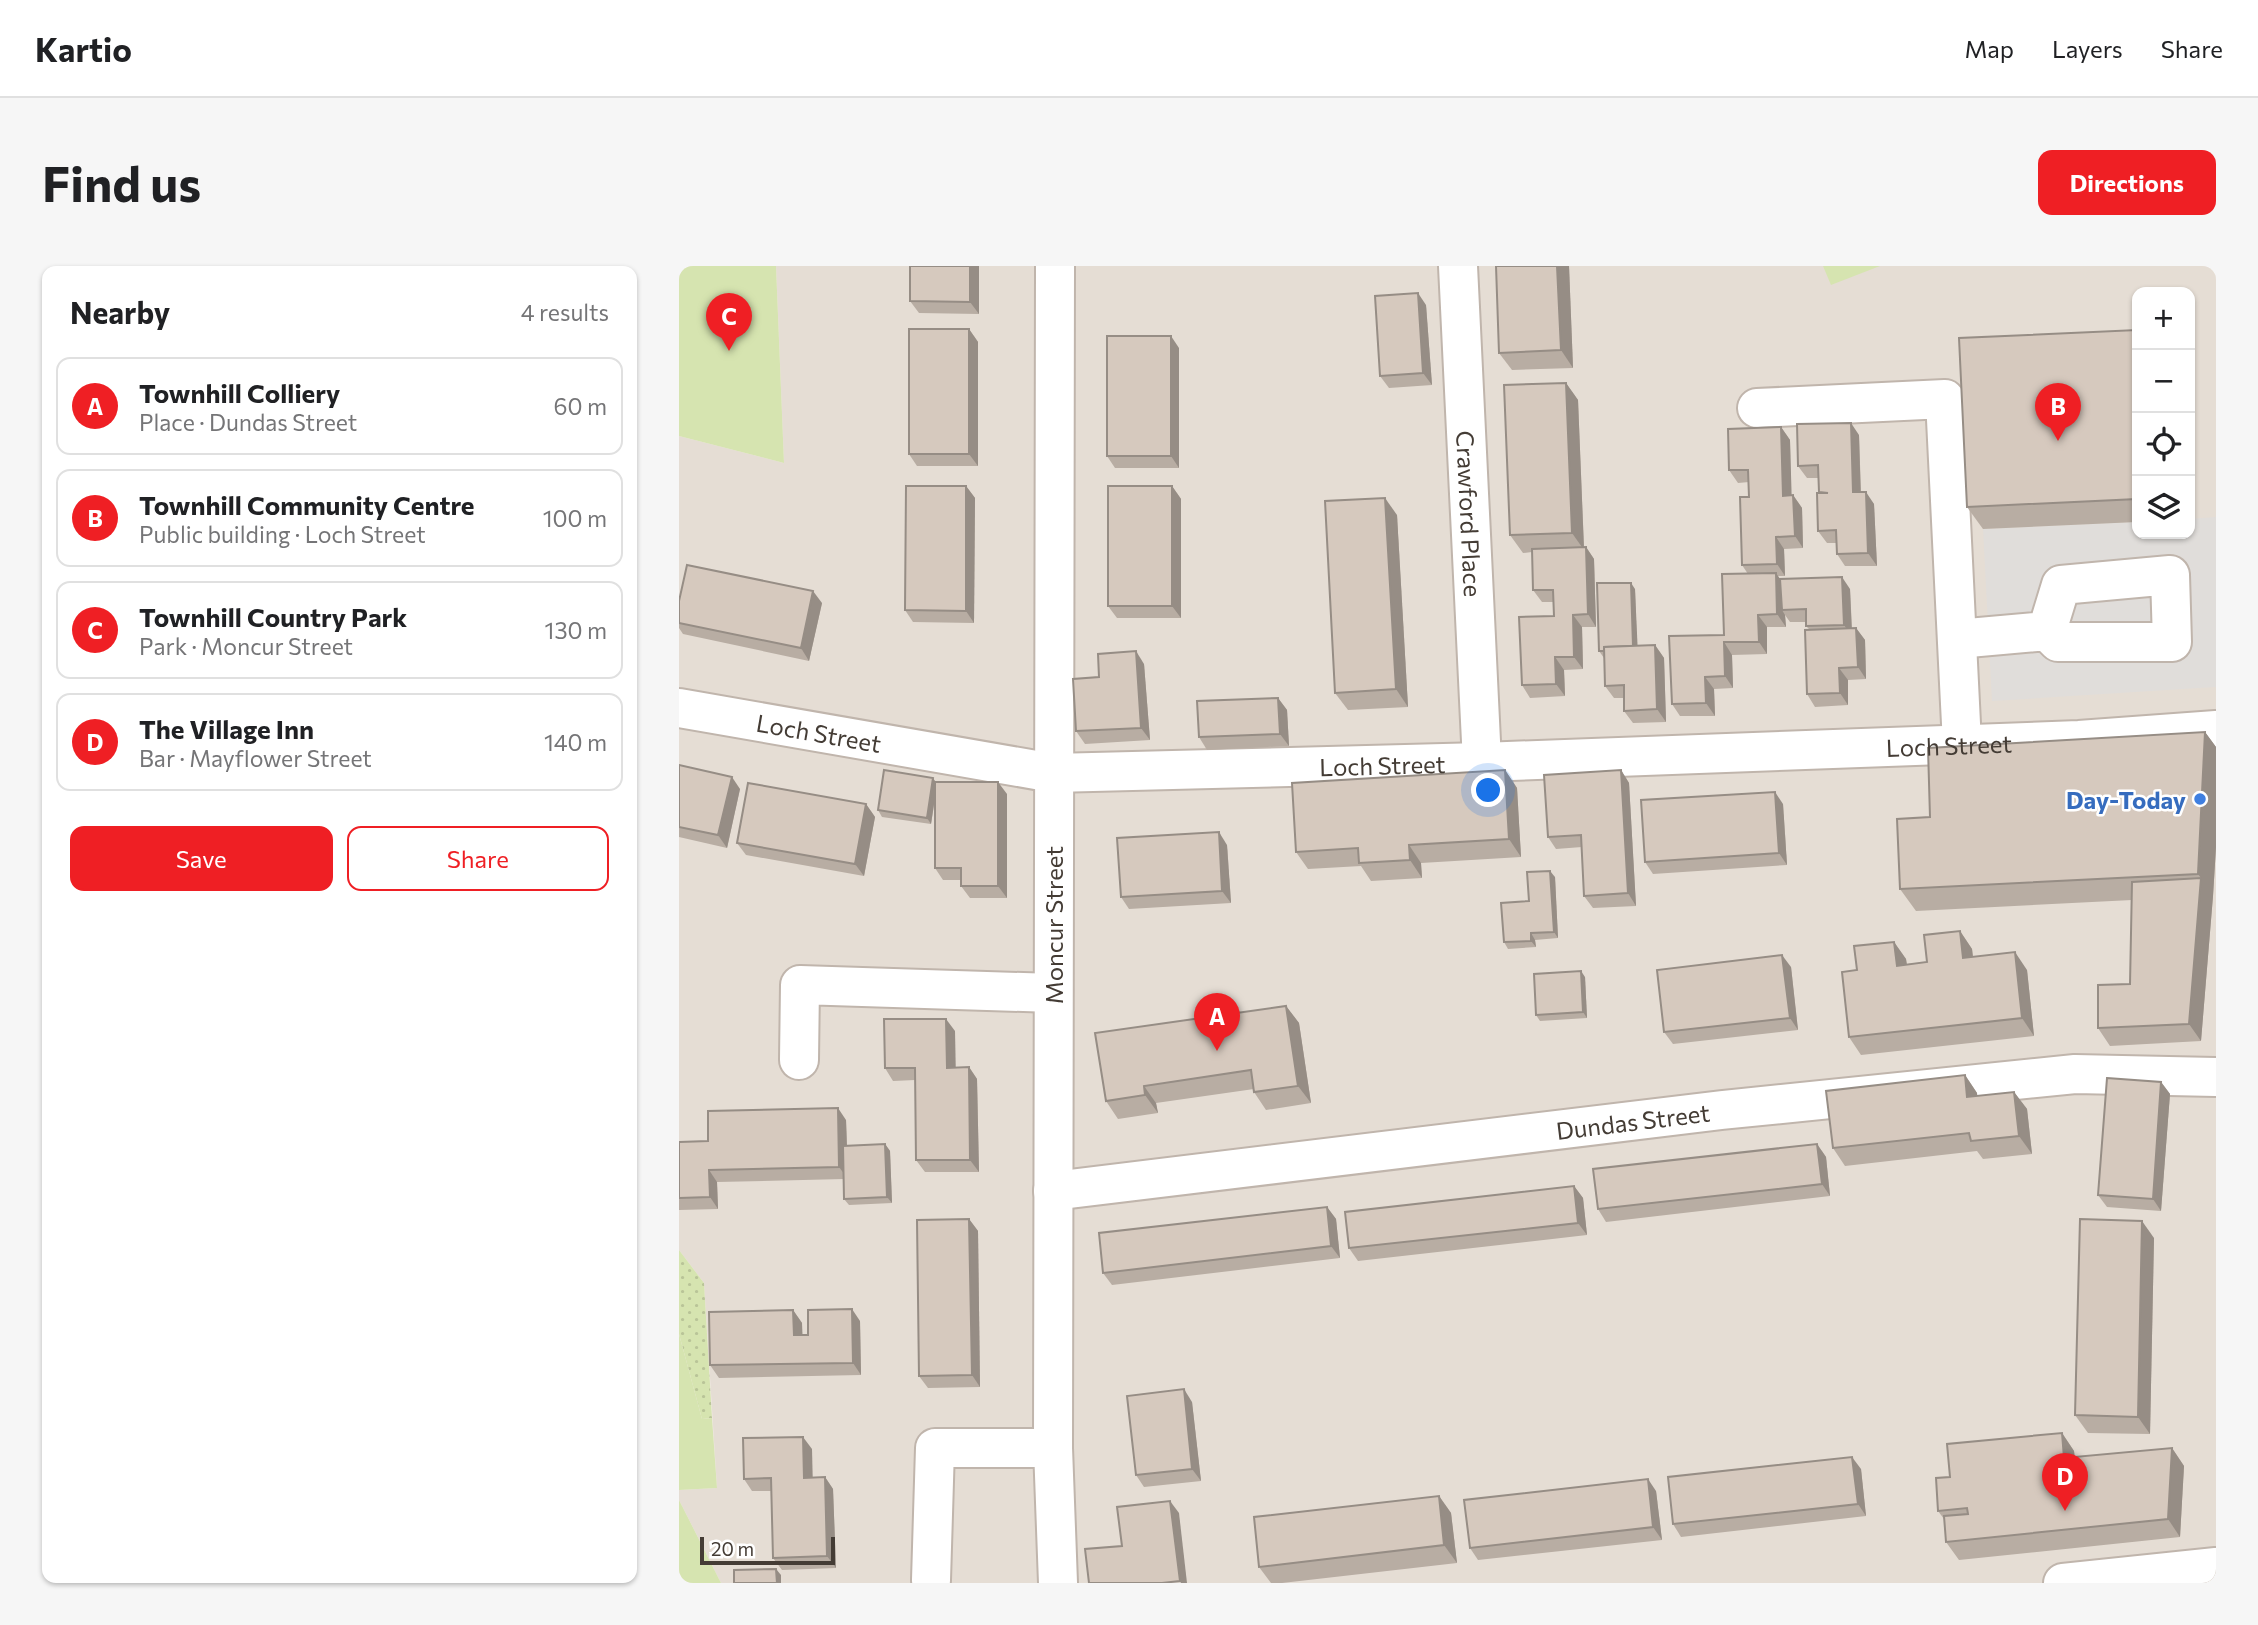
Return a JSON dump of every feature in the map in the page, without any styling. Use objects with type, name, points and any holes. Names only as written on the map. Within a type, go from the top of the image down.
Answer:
[{"type":"street","name":"Moncur Street","points":[[1055,266],[1053,1448],[1058,1583]]},
{"type":"street","name":"Crawford Place","points":[[1458,266],[1482,762]]},
{"type":"street","points":[[1757,408],[1945,399],[1962,744]]},
{"type":"street","points":[[1957,639],[2047,631]]},
{"type":"street","name":"Loch Street","points":[[679,708],[1053,773],[1482,762],[2079,740],[2216,730]]},
{"type":"street","points":[[799,1060],[800,985],[1053,993]]},
{"type":"street","name":"Dundas Street","points":[[1053,1191],[1722,1110],[2047,1076],[2075,1074],[2216,1077]]},
{"type":"street","points":[[931,1580],[935,1448],[1053,1448]]},
{"type":"street","points":[[2063,1583],[2216,1567]]},
{"type":"shaded area","points":[[776,266],[2216,266],[2216,1583],[721,1583],[679,1500],[679,1490],[717,1488],[704,1283],[679,1250],[679,436],[784,463]]},
{"type":"shaded area","points":[[2216,517],[2216,687],[1992,701],[1983,529],[2132,522],[2132,539],[2195,539],[2195,519]]},
{"type":"green space","points":[[679,266],[776,266],[784,463],[679,436]]},
{"type":"green space","points":[[1823,266],[1880,266],[1831,285]]},
{"type":"green space","points":[[679,1250],[704,1283],[712,1418],[702,1419],[679,1334]]},
{"type":"green space","points":[[679,1334],[702,1419],[712,1418],[717,1488],[679,1490]]},
{"type":"green space","points":[[679,1500],[721,1583],[679,1583]]},
{"type":"building","points":[[910,266],[970,266],[970,302],[910,301]]},
{"type":"building","points":[[1496,266],[1557,266],[1561,350],[1499,353]]},
{"type":"building","points":[[1418,293],[1423,373],[1380,376],[1375,296]]},
{"type":"building","points":[[909,329],[969,329],[969,454],[909,454]]},
{"type":"building","points":[[2132,330],[2132,499],[1967,507],[1959,338]]},
{"type":"building","points":[[1107,336],[1171,336],[1171,456],[1107,456]]},
{"type":"building","points":[[1566,383],[1572,533],[1510,535],[1504,385]]},
{"type":"building","points":[[1851,423],[1853,492],[1866,492],[1868,553],[1837,554],[1836,530],[1818,531],[1817,493],[1828,493],[1819,492],[1818,465],[1798,466],[1797,424]]},
{"type":"building","points":[[1781,427],[1783,496],[1793,495],[1795,536],[1776,537],[1777,564],[1742,565],[1740,497],[1749,497],[1748,470],[1729,470],[1728,429]]},
{"type":"building","points":[[906,486],[966,486],[966,611],[905,610]]},
{"type":"building","points":[[1108,486],[1172,486],[1172,606],[1108,606]]},
{"type":"building","points":[[1385,498],[1396,689],[1335,693],[1325,501]]},
{"type":"building","points":[[1586,547],[1588,614],[1573,615],[1574,657],[1555,657],[1556,684],[1522,685],[1519,617],[1554,616],[1553,590],[1533,590],[1532,549]]},
{"type":"building","points":[[687,565],[813,591],[801,648],[679,623],[679,601]]},
{"type":"building","points":[[1776,573],[1777,614],[1758,615],[1759,642],[1724,642],[1725,676],[1705,677],[1706,703],[1672,704],[1669,636],[1724,635],[1722,574]]},
{"type":"building","points":[[1842,577],[1844,625],[1806,626],[1806,609],[1782,610],[1780,579]]},
{"type":"building","points":[[1597,583],[1631,583],[1633,646],[1604,647],[1604,651],[1599,651]]},
{"type":"building","points":[[1856,628],[1858,667],[1839,668],[1840,693],[1807,694],[1805,630]]},
{"type":"building","points":[[1655,645],[1657,709],[1624,711],[1624,685],[1605,686],[1604,647]]},
{"type":"building","points":[[1136,651],[1141,728],[1076,731],[1073,679],[1099,677],[1098,654]]},
{"type":"building","points":[[1278,698],[1280,734],[1199,737],[1197,701]]},
{"type":"building","points":[[2205,732],[2198,874],[1900,889],[1897,819],[1930,817],[1928,748]]},
{"type":"building","points":[[679,765],[732,777],[718,835],[679,827]]},
{"type":"building","points":[[884,770],[933,778],[927,818],[878,810]]},
{"type":"building","points":[[1505,770],[1509,839],[1409,845],[1410,860],[1359,863],[1358,848],[1296,852],[1292,783]]},
{"type":"building","points":[[1621,770],[1628,893],[1584,896],[1581,835],[1548,837],[1544,775]]},
{"type":"building","points":[[935,782],[998,782],[998,886],[961,886],[961,868],[935,868]]},
{"type":"building","points":[[748,783],[866,804],[855,864],[737,843]]},
{"type":"building","points":[[1775,792],[1779,853],[1645,862],[1641,800]]},
{"type":"building","points":[[1219,832],[1222,891],[1121,897],[1117,838]]},
{"type":"building","points":[[1550,871],[1554,932],[1531,933],[1531,941],[1504,942],[1501,903],[1529,901],[1527,872]]},
{"type":"building","points":[[2201,878],[2189,1024],[2098,1028],[2098,985],[2130,984],[2132,882]]},
{"type":"building","points":[[1960,931],[1963,958],[2015,952],[2022,1018],[1849,1037],[1842,972],[1857,970],[1854,946],[1894,942],[1897,966],[1927,962],[1924,935]]},
{"type":"building","points":[[1782,955],[1790,1018],[1664,1032],[1657,970]]},
{"type":"building","points":[[1581,971],[1583,1012],[1536,1015],[1534,974]]},
{"type":"building","points":[[1286,1006],[1298,1086],[1254,1092],[1251,1070],[1144,1086],[1145,1095],[1106,1101],[1095,1033]]},
{"type":"building","points":[[884,1019],[946,1019],[947,1068],[969,1067],[970,1160],[916,1160],[915,1068],[885,1068]]},
{"type":"building","points":[[1965,1075],[1967,1097],[2014,1092],[2019,1136],[1971,1141],[1969,1133],[1833,1148],[1826,1091]]},
{"type":"building","points":[[2107,1078],[2161,1082],[2153,1199],[2098,1195]]},
{"type":"building","points":[[838,1108],[839,1167],[709,1170],[710,1197],[679,1198],[679,1142],[708,1141],[708,1111]]},
{"type":"building","points":[[885,1144],[887,1197],[844,1199],[843,1146]]},
{"type":"building","points":[[1817,1144],[1822,1184],[1598,1209],[1593,1169]]},
{"type":"building","points":[[1574,1186],[1578,1223],[1349,1248],[1345,1212]]},
{"type":"building","points":[[1327,1207],[1331,1246],[1103,1273],[1099,1233]]},
{"type":"building","points":[[969,1219],[972,1375],[919,1376],[917,1220]]},
{"type":"building","points":[[2080,1219],[2142,1221],[2138,1417],[2075,1415]]},
{"type":"building","points":[[852,1309],[853,1363],[710,1365],[709,1312],[793,1310],[794,1335],[808,1335],[808,1310]]},
{"type":"building","points":[[1184,1389],[1192,1469],[1136,1475],[1127,1396]]},
{"type":"building","points":[[2062,1433],[2064,1458],[2172,1448],[2168,1519],[1946,1542],[1944,1516],[1968,1514],[1967,1508],[1938,1511],[1936,1478],[1950,1477],[1947,1444]]},
{"type":"building","points":[[803,1437],[804,1478],[825,1477],[827,1556],[773,1558],[771,1478],[744,1479],[743,1438]]},
{"type":"building","points":[[1852,1457],[1858,1504],[1673,1524],[1668,1477]]},
{"type":"building","points":[[1648,1479],[1653,1527],[1470,1548],[1464,1500]]},
{"type":"building","points":[[1439,1496],[1444,1545],[1259,1567],[1254,1517]]},
{"type":"building","points":[[1170,1501],[1180,1581],[1089,1583],[1085,1549],[1122,1546],[1117,1507]]},
{"type":"building","points":[[776,1569],[777,1583],[734,1583],[734,1570]]},
{"type":"place","name":"Townhill Country Park","points":[[729,351]]},
{"type":"place","name":"Townhill Community Centre","points":[[2058,441]]},
{"type":"place","name":"Day-Today","points":[[2200,799]]},
{"type":"place","name":"Townhill Colliery","points":[[1217,1051]]},
{"type":"place","name":"The Village Inn","points":[[2065,1511]]}]
